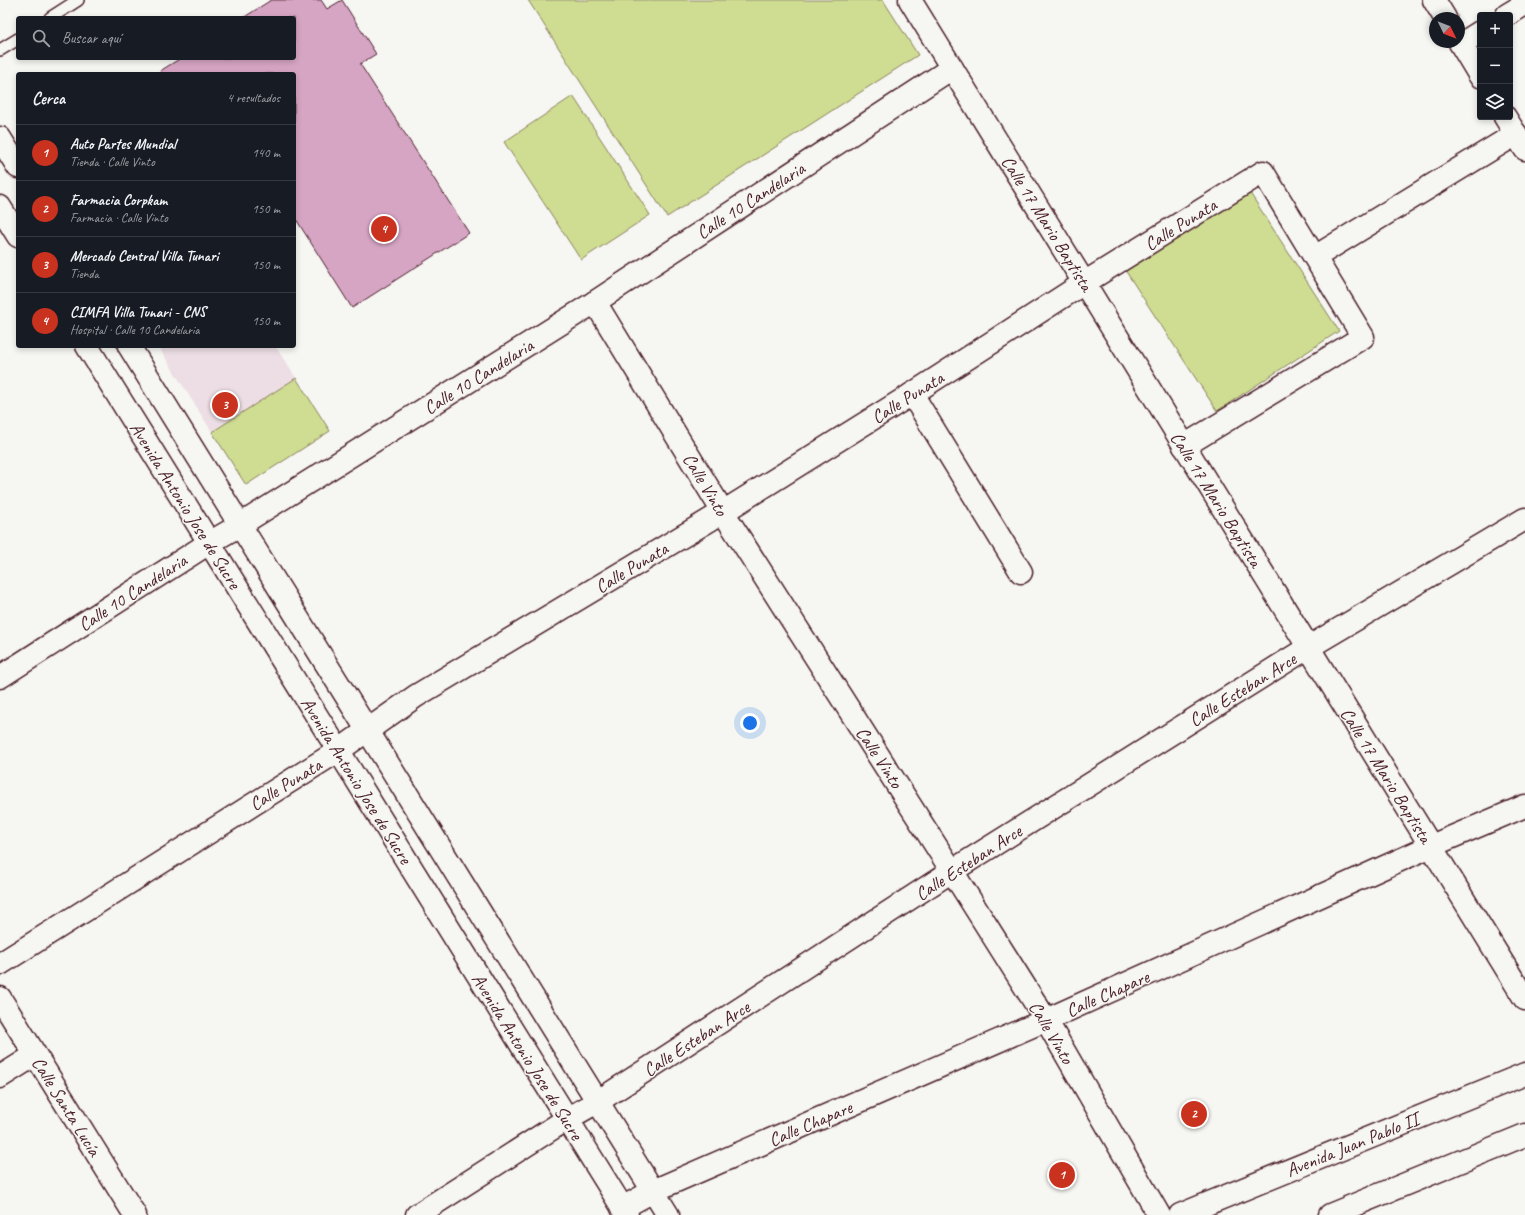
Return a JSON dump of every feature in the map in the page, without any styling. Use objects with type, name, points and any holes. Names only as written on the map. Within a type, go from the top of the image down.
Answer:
[{"type":"main road","name":"Calle 17 Mario Baptista","points":[[910,0],[1525,998]]},
{"type":"main road","points":[[1434,0],[1441,12]]},
{"type":"main road","points":[[1512,12],[1525,4]]},
{"type":"main road","points":[[1465,40],[1477,34]]},
{"type":"main road","points":[[1463,48],[1477,71]]},
{"type":"main road","name":"Calle 10 Candelaria","points":[[0,677],[209,543],[595,302],[952,68]]},
{"type":"main road","points":[[1184,446],[1363,337],[1315,257],[1515,134]]},
{"type":"main road","points":[[0,138],[16,164]]},
{"type":"main road","name":"Calle Punata","points":[[0,964],[338,751],[416,696],[723,512],[1263,172],[1315,257]]},
{"type":"main road","points":[[0,207],[16,233]]},
{"type":"main road","name":"Calle Vinto","points":[[595,302],[723,512],[1046,1020],[1159,1215]]},
{"type":"main road","name":"Avenida Antonio Jose de Sucre","points":[[87,348],[625,1211]]},
{"type":"main road","name":"Avenida Antonio Jose de Sucre","points":[[130,348],[668,1215]]},
{"type":"main road","points":[[912,394],[1021,572]]},
{"type":"main road","name":"Calle Esteban Arce","points":[[417,1215],[568,1119],[598,1102],[952,871],[1309,647],[1525,519]]},
{"type":"main road","name":"Calle Chapare","points":[[625,1211],[653,1191],[1046,1020],[1431,846],[1525,806]]},
{"type":"main road","name":"Calle Santa Lucía","points":[[0,998],[135,1215]]},
{"type":"main road","points":[[0,1077],[35,1055]]},
{"type":"main road","name":"Avenida Juan Pablo II","points":[[1180,1215],[1525,1074]]},
{"type":"main road","points":[[1330,1215],[1525,1135]]},
{"type":"lane","points":[[53,16],[78,0]]},
{"type":"lane","points":[[0,50],[16,39]]},
{"type":"shaded area","points":[[159,348],[276,348],[296,378],[212,432]]},
{"type":"green space","points":[[528,0],[883,0],[918,55],[667,217]]},
{"type":"green space","points":[[573,96],[650,215],[581,260],[504,142]]},
{"type":"green space","points":[[1248,190],[1339,331],[1217,411],[1125,270]]},
{"type":"green space","points":[[296,378],[330,431],[246,485],[212,432]]},
{"type":"building","points":[[271,0],[321,0],[327,9],[342,0],[376,54],[360,64],[469,233],[352,308],[296,219],[296,72],[160,71],[178,60],[296,60],[296,16],[246,16]]},
{"type":"place","name":"CIMFA Villa Tunari - CNS","points":[[384,229]]},
{"type":"place","name":"Mercado Central Villa Tunari","points":[[225,405]]},
{"type":"place","name":"Farmacia Corpkam","points":[[1194,1114]]},
{"type":"place","name":"Auto Partes Mundial","points":[[1062,1175]]}]
